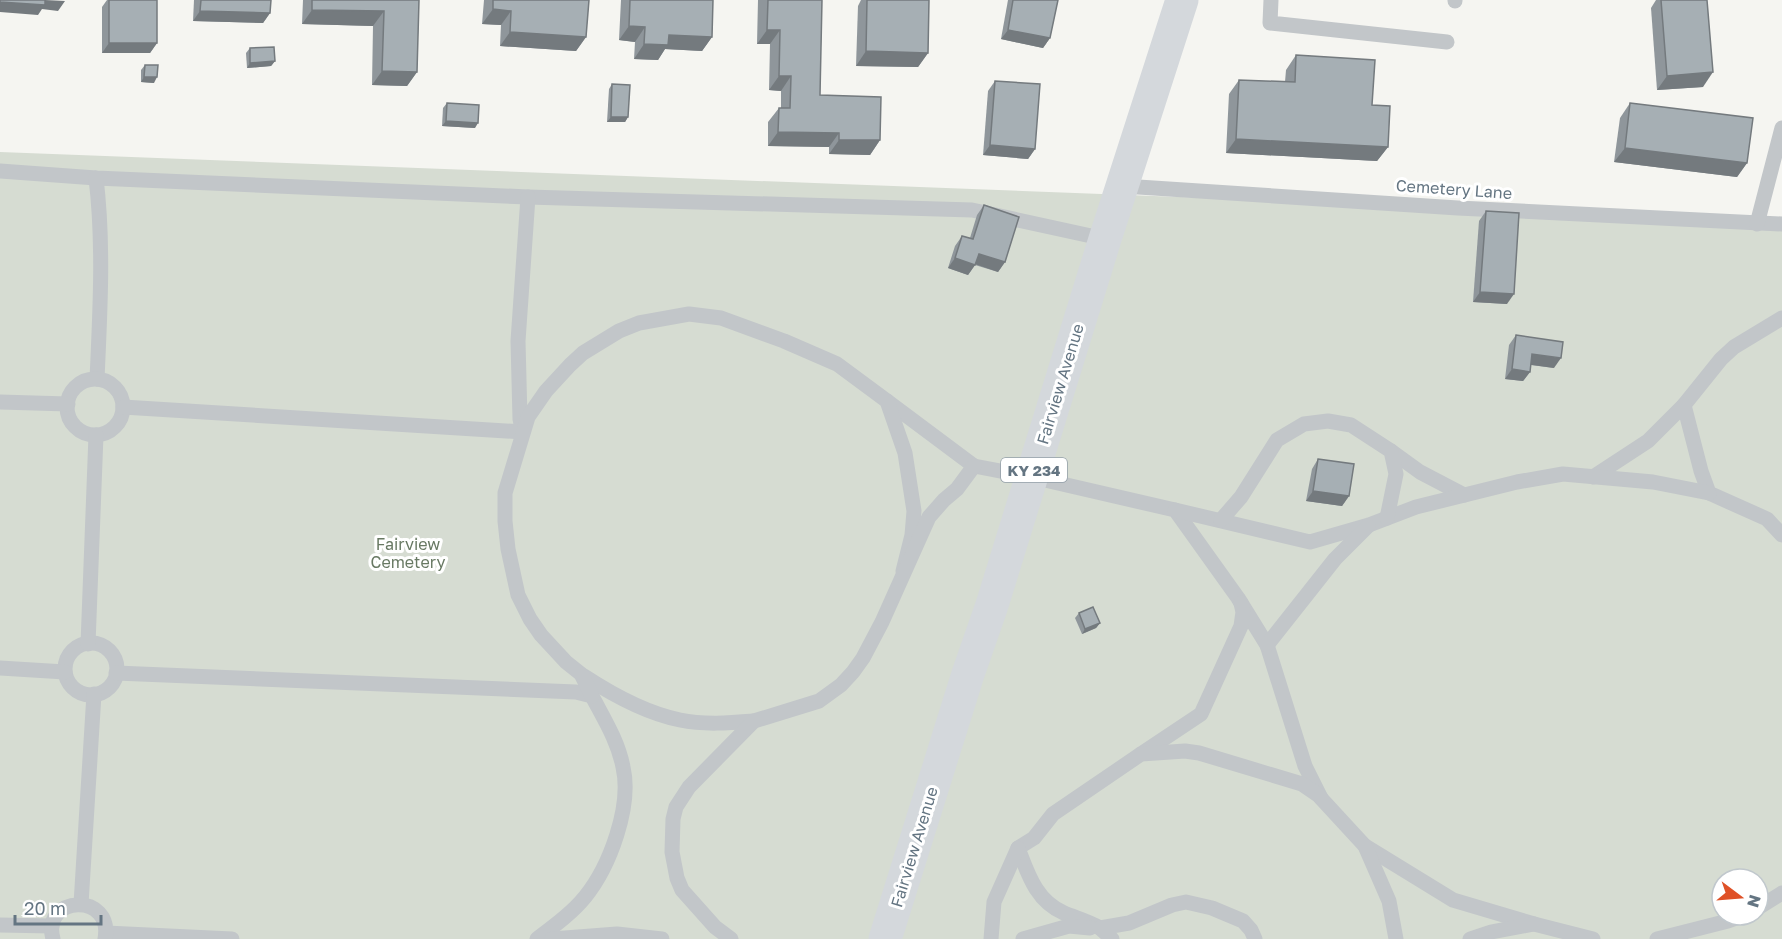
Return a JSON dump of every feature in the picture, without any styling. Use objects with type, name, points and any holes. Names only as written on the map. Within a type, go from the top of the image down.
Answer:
[{"type":"main road","name":"Fairview Avenue","points":[[885,939],[1182,0]]},
{"type":"lane","points":[[1271,0],[1270,22],[1447,42]]},
{"type":"lane","points":[[1757,224],[1782,128]]},
{"type":"lane","points":[[0,171],[96,178],[528,197],[972,210],[1105,239]]},
{"type":"lane","points":[[96,178],[100,216],[101,288],[97,379]]},
{"type":"lane","name":"Cemetery Lane","points":[[1123,186],[1782,224]]},
{"type":"lane","points":[[523,432],[520,418],[518,340],[528,197]]},
{"type":"lane","points":[[974,466],[957,489],[932,512],[903,571],[882,622],[863,658],[841,685],[819,701],[753,721],[715,723],[680,720],[626,701],[581,674],[566,662],[541,635],[523,608],[514,581],[505,521],[505,493],[528,417],[546,391],[583,353],[619,331],[639,323],[689,314],[721,318],[784,341],[837,364],[974,466],[1032,477],[1310,542],[1369,525],[1416,507],[1563,474],[1653,482],[1709,494],[1782,526]]},
{"type":"lane","points":[[1593,477],[1648,441],[1684,405],[1721,359],[1734,347],[1782,318]]},
{"type":"lane","points":[[97,379],[114,386],[121,396],[123,407],[121,418],[115,427],[106,433],[96,435],[84,433],[75,426],[69,416],[68,404],[71,394],[78,386],[87,380],[97,379]]},
{"type":"lane","points":[[887,400],[905,453],[914,511],[912,535],[903,571]]},
{"type":"lane","points":[[0,402],[68,404]]},
{"type":"lane","points":[[1684,405],[1709,494]]},
{"type":"lane","points":[[123,407],[523,432]]},
{"type":"lane","points":[[1221,520],[1241,497],[1277,440],[1304,424],[1328,421],[1351,425],[1420,472],[1464,495]]},
{"type":"lane","points":[[88,644],[96,435]]},
{"type":"lane","points":[[1387,518],[1396,474],[1390,451]]},
{"type":"lane","points":[[1175,510],[1238,598],[1268,645],[1305,766],[1321,798]]},
{"type":"lane","points":[[1767,519],[1782,535]]},
{"type":"lane","points":[[1268,645],[1335,559],[1369,525]]},
{"type":"lane","points":[[991,939],[994,902],[1018,848],[1034,838],[1053,814],[1201,714],[1241,626],[1242,607],[1238,598]]},
{"type":"lane","points":[[88,644],[98,644],[111,653],[116,663],[116,673],[108,687],[94,694],[77,691],[69,683],[65,672],[66,662],[71,653],[79,646],[88,644]]},
{"type":"lane","points":[[0,668],[65,672]]},
{"type":"lane","points":[[116,673],[576,692],[592,696]]},
{"type":"lane","points":[[537,939],[555,926],[587,895],[600,874],[622,818],[625,786],[624,769],[618,746],[581,674]]},
{"type":"lane","points":[[81,904],[94,694]]},
{"type":"lane","points":[[731,939],[715,927],[682,890],[672,852],[673,819],[682,796],[689,787],[753,721]]},
{"type":"lane","points":[[1141,754],[1185,751],[1199,753],[1302,784],[1321,798],[1365,846],[1453,900],[1593,939]]},
{"type":"lane","points":[[1365,846],[1389,901],[1396,939]]},
{"type":"lane","points":[[1018,848],[1032,885],[1040,896],[1056,909],[1092,923],[1112,939]]},
{"type":"lane","points":[[1023,939],[1070,926],[1100,928],[1129,923],[1172,905],[1186,902],[1212,908],[1243,921],[1255,939]]},
{"type":"lane","points":[[0,925],[52,933],[60,912],[69,906],[81,904],[88,905],[99,914],[105,926],[105,936],[232,939]]},
{"type":"lane","points":[[1470,939],[1491,932],[1534,924]]},
{"type":"lane","points":[[1656,939],[1710,926]]},
{"type":"lane","points":[[552,939],[616,934],[662,939]]},
{"type":"green space","name":"Fairview Cemetery","points":[[0,152],[1782,220],[1782,939],[0,939]]},
{"type":"building","points":[[0,0],[45,0],[45,5],[0,2]]},
{"type":"building","points":[[109,0],[157,0],[157,43],[109,43]]},
{"type":"building","points":[[201,0],[271,0],[270,13],[200,11]]},
{"type":"building","points":[[312,0],[419,0],[417,72],[382,71],[384,11],[312,10]]},
{"type":"building","points":[[493,0],[589,0],[586,37],[510,32],[511,11],[493,9]]},
{"type":"building","points":[[630,0],[713,0],[712,37],[669,35],[668,45],[644,44],[645,27],[629,26]]},
{"type":"building","points":[[768,0],[822,0],[820,95],[881,97],[880,140],[839,140],[839,133],[778,132],[779,108],[790,108],[791,76],[779,76],[780,30],[767,30]]},
{"type":"building","points":[[867,0],[929,0],[928,53],[866,51]]},
{"type":"building","points":[[1013,0],[1058,0],[1050,38],[1008,30]]},
{"type":"building","points":[[1661,0],[1707,0],[1713,72],[1667,76]]},
{"type":"building","points":[[274,47],[275,61],[250,63],[250,48]]},
{"type":"building","points":[[1296,55],[1375,60],[1372,105],[1390,106],[1388,147],[1236,139],[1239,80],[1295,82]]},
{"type":"building","points":[[145,65],[158,65],[157,77],[144,77]]},
{"type":"building","points":[[995,81],[1040,84],[1035,149],[990,145]]},
{"type":"building","points":[[612,84],[630,85],[628,117],[611,117]]},
{"type":"building","points":[[447,103],[479,105],[478,123],[446,121]]},
{"type":"building","points":[[1630,103],[1753,118],[1747,163],[1625,148]]},
{"type":"building","points":[[984,205],[1019,217],[1005,262],[979,254],[975,265],[955,258],[962,236],[973,239]]},
{"type":"building","points":[[1486,211],[1519,213],[1514,294],[1480,292]]},
{"type":"building","points":[[1516,335],[1563,342],[1561,358],[1532,354],[1530,372],[1512,369]]},
{"type":"building","points":[[1318,459],[1354,464],[1349,496],[1313,491]]},
{"type":"building","points":[[1093,607],[1100,623],[1085,629],[1079,613]]}]
